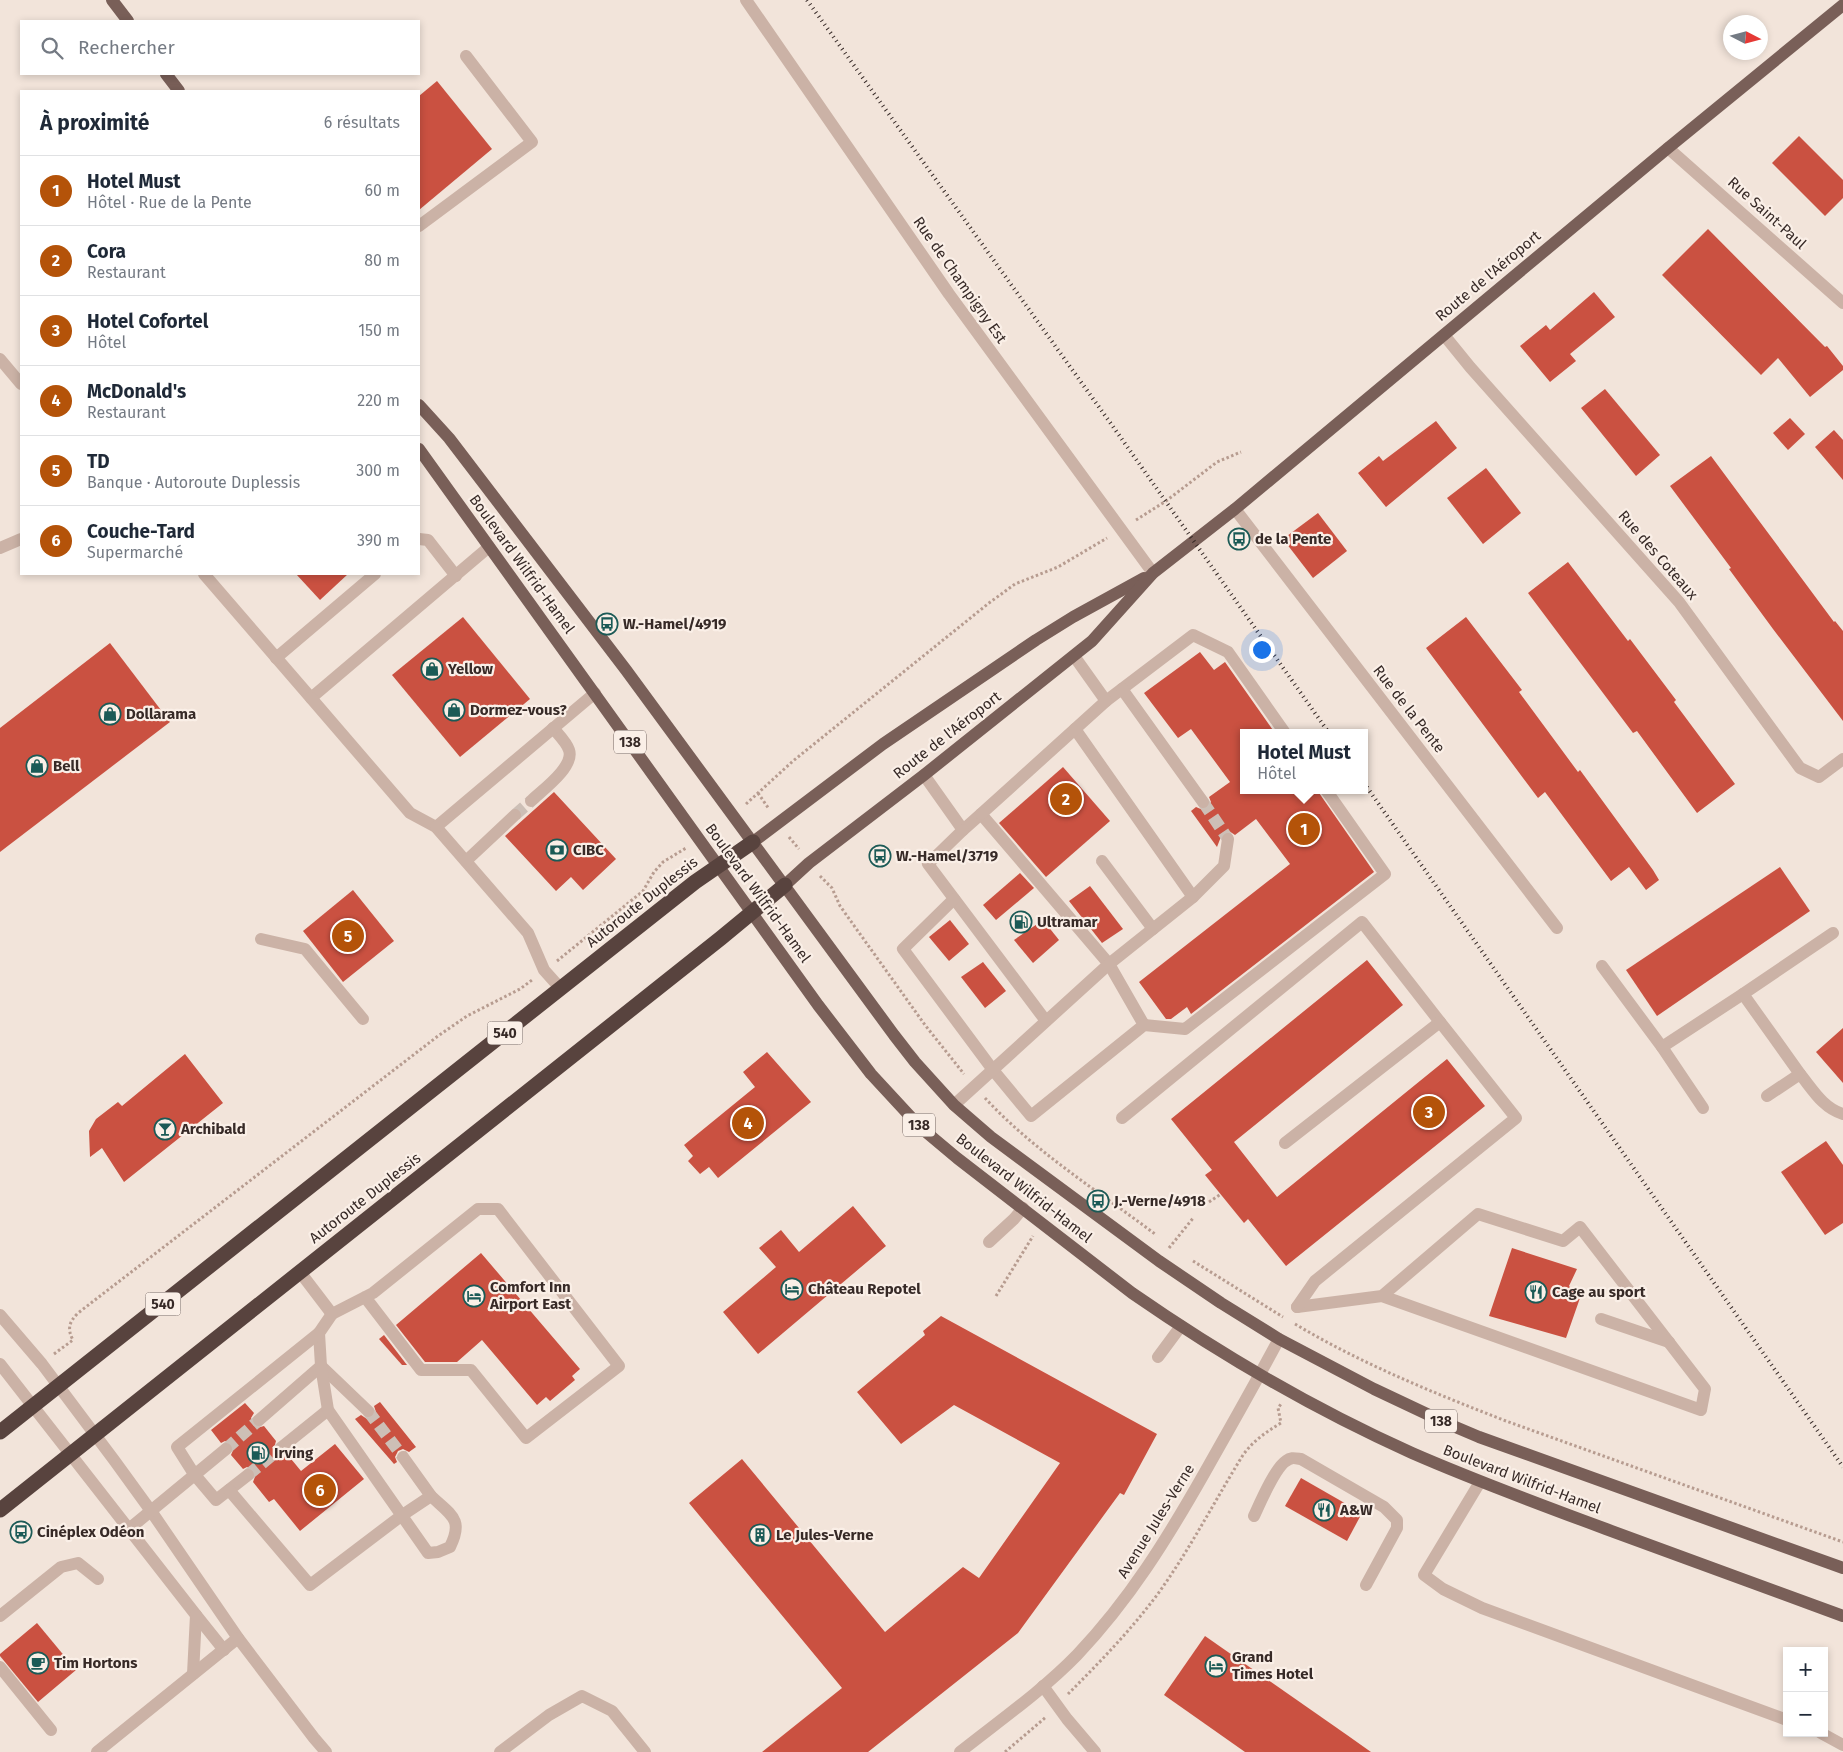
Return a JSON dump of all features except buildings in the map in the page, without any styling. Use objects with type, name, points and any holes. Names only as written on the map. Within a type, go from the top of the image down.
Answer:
[{"type":"highway","name":"Route de l'Aéroport","points":[[718,866],[753,842]]},
{"type":"highway","name":"Autoroute Duplessis","points":[[0,1432],[718,866]]},
{"type":"highway","name":"Route de l'Aéroport","points":[[751,912],[785,885]]},
{"type":"highway","name":"Autoroute Duplessis","points":[[0,1510],[714,944],[751,912]]},
{"type":"main road","points":[[112,0],[127,20]]},
{"type":"main road","name":"Route de l'Aéroport","points":[[785,885],[809,863],[1092,642],[1153,574],[1235,509],[1668,148],[1843,5]]},
{"type":"main road","points":[[167,75],[178,90]]},
{"type":"main road","name":"Boulevard Wilfrid-Hamel","points":[[420,406],[455,445],[626,670],[879,1016],[915,1062],[971,1121],[1159,1261],[1278,1339],[1409,1407],[1471,1434],[1843,1568]]},
{"type":"main road","name":"Boulevard Wilfrid-Hamel","points":[[420,450],[751,912],[871,1074],[904,1111],[944,1147],[1132,1293],[1181,1326],[1260,1374],[1371,1434],[1480,1482],[1843,1616]]},
{"type":"main road","name":"Route de l'Aéroport","points":[[753,842],[883,744],[1036,640],[1073,617],[1153,574]]},
{"type":"street","name":"Rue de Champigny Est","points":[[746,0],[949,294],[1153,574]]},
{"type":"street","points":[[420,225],[532,142],[466,56]]},
{"type":"street","name":"Rue Saint-Paul","points":[[1668,148],[1843,303]]},
{"type":"street","name":"Rue des Coteaux","points":[[1444,335],[1679,602],[1800,768],[1819,777],[1843,758]]},
{"type":"street","points":[[0,359],[20,383]]},
{"type":"street","name":"Rue de la Pente","points":[[1235,509],[1557,928]]},
{"type":"street","points":[[0,548],[20,539]]},
{"type":"street","points":[[420,539],[428,540],[456,576]]},
{"type":"street","points":[[312,698],[489,547]]},
{"type":"street","points":[[205,575],[410,812],[436,827],[466,860],[528,933],[544,970],[561,989]]},
{"type":"street","points":[[276,658],[373,575]]},
{"type":"street","points":[[1046,1021],[928,864],[1106,701],[1193,636],[1228,652],[1282,729]]},
{"type":"street","points":[[1074,656],[1106,701]]},
{"type":"street","points":[[1122,689],[1203,802]]},
{"type":"street","points":[[436,827],[595,693]]},
{"type":"street","points":[[530,801],[566,768],[568,762],[569,750],[553,728]]},
{"type":"street","points":[[1074,729],[1193,896]]},
{"type":"street","points":[[924,775],[963,830]]},
{"type":"street","points":[[954,899],[903,949],[992,1070],[1031,1116],[1144,1025],[1185,1029],[1385,874],[1329,794]]},
{"type":"street","points":[[982,814],[1109,964],[1144,1025]]},
{"type":"street","points":[[466,860],[515,815]]},
{"type":"street","points":[[954,1105],[1109,964],[1193,896],[1224,866],[1228,839]]},
{"type":"street","points":[[1102,861],[1153,929]]},
{"type":"street","points":[[1122,1118],[1362,922],[1516,1118],[1315,1281],[1297,1307],[1382,1296],[1701,1410],[1705,1388],[1580,1227],[1563,1241],[1478,1214],[1382,1296]]},
{"type":"street","points":[[1662,1047],[1833,933]]},
{"type":"street","points":[[261,939],[305,949],[363,1019]]},
{"type":"street","points":[[1602,966],[1662,1047],[1703,1108]]},
{"type":"street","points":[[1743,994],[1820,1099],[1832,1111],[1843,1114]]},
{"type":"street","points":[[1285,1143],[1440,1022]]},
{"type":"street","points":[[1767,1096],[1800,1074]]},
{"type":"street","points":[[989,1242],[1014,1220],[1023,1208]]},
{"type":"street","points":[[248,1475],[216,1500],[194,1474],[177,1447],[319,1333],[332,1314],[364,1297],[373,1293],[478,1209],[498,1209],[619,1366],[526,1438],[471,1370],[421,1370],[364,1297]]},
{"type":"street","points":[[300,1272],[332,1314]]},
{"type":"street","points":[[0,1315],[95,1434],[151,1511],[238,1638],[326,1752]]},
{"type":"street","points":[[1602,1319],[1669,1342]]},
{"type":"street","points":[[1158,1357],[1181,1326]]},
{"type":"street","points":[[319,1333],[321,1366],[328,1410],[428,1553],[438,1552],[450,1547],[457,1533],[455,1518],[431,1496],[403,1457]]},
{"type":"street","name":"Avenue Jules-Verne","points":[[960,1752],[1064,1667],[1093,1637],[1128,1595],[1149,1567],[1200,1482],[1278,1339]]},
{"type":"street","points":[[0,1364],[224,1650]]},
{"type":"street","points":[[321,1366],[368,1411]]},
{"type":"street","points":[[260,1420],[321,1366]]},
{"type":"street","points":[[282,1447],[328,1410]]},
{"type":"street","points":[[129,1529],[226,1448]]},
{"type":"street","points":[[1254,1516],[1278,1470],[1284,1462],[1292,1457],[1301,1459],[1384,1507],[1397,1520],[1397,1528],[1366,1585]]},
{"type":"street","points":[[1480,1482],[1424,1575],[1443,1589],[1482,1608],[1783,1719]]},
{"type":"street","points":[[229,1490],[310,1585],[431,1496]]},
{"type":"street","points":[[0,1616],[60,1567],[78,1563],[98,1579]]},
{"type":"street","points":[[193,1674],[196,1615]]},
{"type":"street","points":[[97,1752],[238,1638]]},
{"type":"street","points":[[0,1667],[51,1730]]},
{"type":"street","points":[[1043,1686],[1067,1719],[1095,1752]]},
{"type":"street","points":[[500,1752],[549,1715],[582,1696],[612,1711],[645,1752]]},
{"type":"street","points":[[1828,1737],[1843,1745]]},
{"type":"path","points":[[732,814],[758,794],[793,761],[1015,584],[1058,568],[1166,501],[1218,462],[1241,452]]},
{"type":"path","points":[[758,794],[809,863],[832,888]]},
{"type":"path","points":[[558,960],[643,891],[654,872],[663,862],[699,838]]},
{"type":"path","points":[[59,1351],[73,1340],[69,1326],[78,1313],[438,1036],[487,1004],[527,985]]},
{"type":"path","points":[[1209,1202],[1221,1194]]},
{"type":"path","points":[[1168,1250],[1194,1217]]},
{"type":"path","points":[[996,1296],[1042,1223]]},
{"type":"path","points":[[1319,1338],[1462,1404],[1843,1542]]},
{"type":"path","points":[[1074,1688],[1116,1645],[1157,1594],[1189,1545],[1242,1455],[1264,1433],[1281,1423],[1280,1415]]},
{"type":"path","points":[[1005,1752],[1039,1724]]},
{"type":"tunnel","points":[[515,815],[531,801]]},
{"type":"tunnel","points":[[1203,802],[1228,839]]},
{"type":"tunnel","points":[[368,1411],[403,1457]]},
{"type":"tunnel","points":[[226,1449],[259,1420]]},
{"type":"tunnel","points":[[248,1475],[282,1447]]},
{"type":"railway","points":[[807,0],[1114,428],[1326,729]]},
{"type":"railway","points":[[1368,789],[1843,1467]]},
{"type":"place","name":"de la Pente","points":[[1239,539]]},
{"type":"place","name":"W.-Hamel/4919","points":[[607,624]]},
{"type":"place","name":"Yellow","points":[[432,669]]},
{"type":"place","name":"Dormez-vous?","points":[[454,710]]},
{"type":"place","name":"Dollarama","points":[[110,714]]},
{"type":"place","name":"Bell","points":[[37,766]]},
{"type":"place","name":"Cora","points":[[1066,799]]},
{"type":"place","name":"Hotel Must","points":[[1304,829]]},
{"type":"place","name":"CIBC","points":[[557,850]]},
{"type":"place","name":"W.-Hamel/3719","points":[[880,856]]},
{"type":"place","name":"Ultramar","points":[[1021,922]]},
{"type":"place","name":"TD","points":[[348,936]]},
{"type":"place","name":"Hotel Cofortel","points":[[1429,1112]]},
{"type":"place","name":"McDonald's","points":[[748,1123]]},
{"type":"place","name":"Archibald","points":[[165,1129]]},
{"type":"place","name":"J.-Verne/4918","points":[[1098,1201]]},
{"type":"place","name":"Château Repotel","points":[[792,1289]]},
{"type":"place","name":"Cage au sport","points":[[1536,1292]]},
{"type":"place","name":"Comfort Inn Airport East","points":[[474,1296]]},
{"type":"place","name":"Irving","points":[[258,1453]]},
{"type":"place","name":"Couche-Tard","points":[[320,1490]]},
{"type":"place","name":"A&W","points":[[1324,1510]]},
{"type":"place","name":"Cinéplex Odéon","points":[[21,1532]]},
{"type":"place","name":"Le Jules-Verne","points":[[760,1535]]},
{"type":"place","name":"Tim Hortons","points":[[38,1663]]},
{"type":"place","name":"Grand Times Hotel","points":[[1216,1666]]}]
